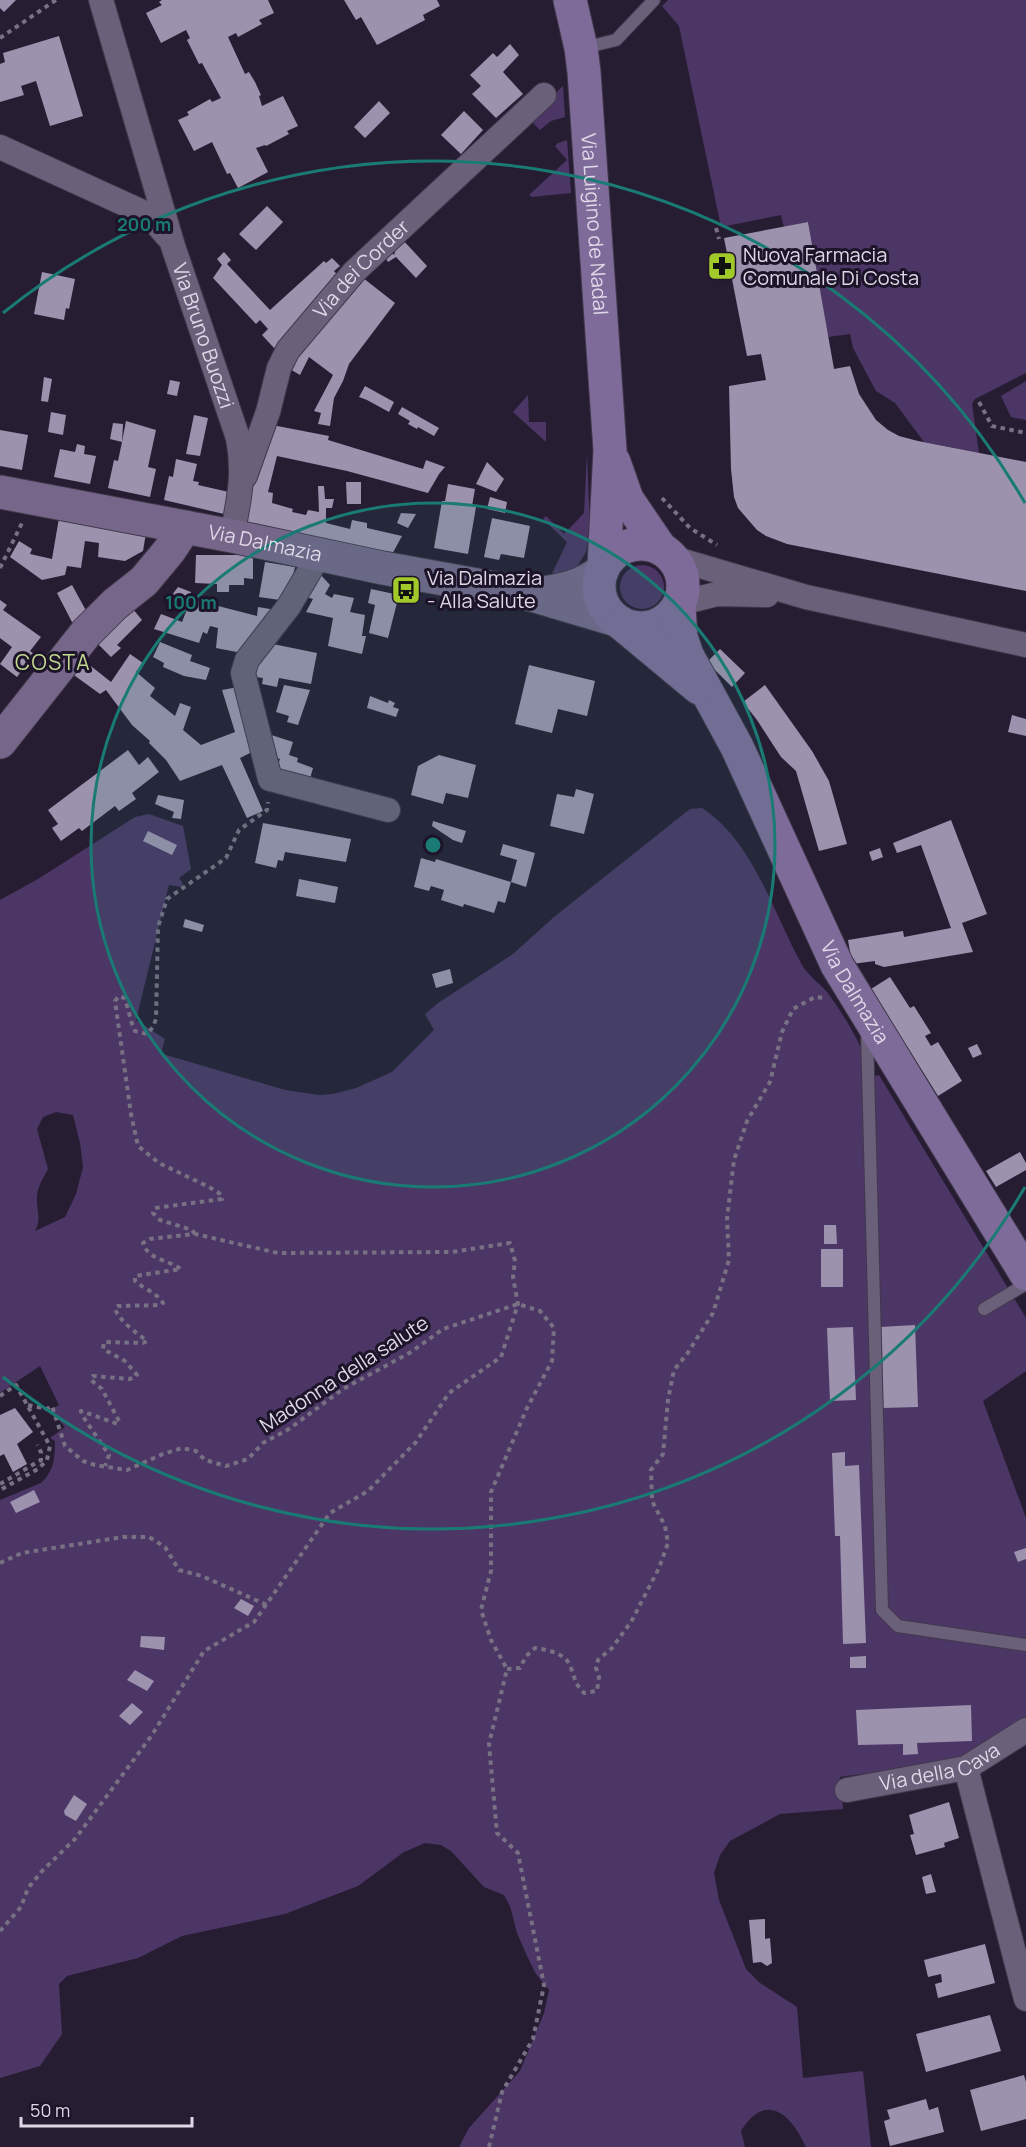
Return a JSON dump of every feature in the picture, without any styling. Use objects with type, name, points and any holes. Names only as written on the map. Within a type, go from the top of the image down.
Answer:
[{"type":"main road","name":"Via Luigino de Nadal","points":[[570,0],[581,48],[610,450],[603,568]]},
{"type":"main road","name":"Via Luigino de Nadal","points":[[610,450],[627,499],[667,554]]},
{"type":"main road","points":[[649,545],[667,554],[680,568],[683,579],[680,605],[670,617],[660,624],[647,628],[634,628],[619,622],[606,610],[599,584],[603,568],[612,555],[630,546],[649,545]]},
{"type":"main road","name":"Via Dalmazia","points":[[680,605],[681,638],[687,655],[750,775],[837,966],[1026,1274]]},
{"type":"main road","name":"Via Dalmazia","points":[[619,622],[709,697]]},
{"type":"street","name":"Via Bruno Buozzi","points":[[100,0],[173,246],[241,453],[242,485],[232,536]]},
{"type":"street","name":"Via dei Corder","points":[[242,485],[267,412],[282,358],[288,350],[354,272],[544,95]]},
{"type":"street","points":[[0,147],[149,215],[164,231],[173,246]]},
{"type":"street","points":[[102,192],[121,193],[137,184],[143,173],[146,156]]},
{"type":"street","points":[[227,405],[243,410],[256,409],[273,385]]},
{"type":"street","name":"Via Dalmazia","points":[[0,492],[532,595],[619,622]]},
{"type":"street","points":[[0,742],[86,633],[115,604],[144,581],[185,527]]},
{"type":"street","points":[[667,554],[806,597],[1026,645]]},
{"type":"street","points":[[319,555],[289,606],[247,660],[243,673],[270,779],[388,810]]},
{"type":"street","name":"Via Dalmazia","points":[[532,595],[588,582],[603,568]]},
{"type":"street","points":[[680,605],[717,594],[806,597]]},
{"type":"street","name":"Via della Cava","points":[[847,1790],[966,1768],[1026,1730]]},
{"type":"street","points":[[966,1768],[1026,1999]]},
{"type":"lane","points":[[581,48],[616,40],[654,0]]},
{"type":"lane","points":[[867,1016],[882,1610],[898,1626],[1026,1645]]},
{"type":"lane","points":[[984,1309],[1026,1284]]},
{"type":"path","points":[[0,38],[56,0]]},
{"type":"path","points":[[716,228],[718,238]]},
{"type":"path","points":[[979,402],[992,426],[1026,433]]},
{"type":"path","points":[[662,498],[690,528],[721,547]]},
{"type":"path","points":[[0,568],[20,527]]},
{"type":"path","points":[[195,1234],[192,1230],[160,1220],[153,1213],[155,1208],[222,1199],[219,1193],[210,1186],[159,1163],[138,1146],[131,1114],[115,1000],[119,996],[124,998],[135,1031],[147,1034],[156,1019],[158,927],[167,899],[225,858],[239,830],[267,810],[270,779]]},
{"type":"path","points":[[507,1669],[520,1668],[526,1656],[535,1648],[556,1652],[571,1665],[574,1681],[584,1693],[597,1691],[598,1660],[612,1648],[632,1622],[659,1568],[668,1543],[665,1526],[652,1502],[651,1470],[663,1454],[668,1400],[674,1370],[713,1313],[729,1260],[728,1219],[734,1160],[747,1121],[770,1082],[782,1032],[793,1010],[815,996],[826,998]]},
{"type":"path","points":[[0,1931],[21,1907],[27,1888],[75,1839],[139,1753],[204,1652],[254,1622],[267,1605],[280,1581],[303,1553],[330,1513],[368,1491],[416,1442],[449,1393],[501,1357],[518,1304],[513,1277],[515,1261],[510,1243],[452,1252],[278,1253],[195,1234],[150,1239],[143,1243],[145,1248],[154,1256],[181,1270],[135,1276],[134,1279],[138,1284],[160,1298],[163,1303],[160,1305],[118,1306],[116,1309],[117,1314],[147,1341],[143,1344],[104,1342],[103,1348],[125,1361],[137,1375],[130,1379],[93,1377],[91,1380],[102,1389],[119,1421],[118,1424],[109,1422],[81,1411],[109,1455],[105,1466]]},
{"type":"path","points":[[489,2147],[502,2091],[533,2039],[544,1985],[518,1853],[497,1833],[489,1744],[507,1669],[491,1640],[481,1610],[490,1571],[491,1492],[526,1408],[552,1361],[554,1328],[540,1311],[518,1304]]},
{"type":"path","name":"Madonna della salute","points":[[28,1405],[47,1409],[52,1406],[65,1446],[83,1461],[127,1470],[182,1448],[196,1451],[204,1460],[226,1466],[248,1459],[263,1443],[289,1429],[343,1389],[411,1352],[442,1329],[518,1304]]},
{"type":"path","points":[[0,1396],[16,1385],[50,1446],[47,1460],[38,1469],[0,1490]]},
{"type":"path","points":[[0,1484],[40,1460],[41,1452],[37,1445]]},
{"type":"path","points":[[0,1563],[30,1551],[123,1537],[149,1537],[165,1547],[179,1570],[202,1576],[267,1605]]},
{"type":"shaded area","points":[[668,0],[1026,0],[1026,373],[975,399],[972,404],[979,453],[924,442],[895,403],[876,391],[853,348],[850,334],[828,337],[808,222],[784,227],[781,215],[721,227],[679,26],[662,6]]},
{"type":"shaded area","points":[[563,86],[565,117],[551,121],[540,130],[529,119]]},
{"type":"shaded area","points":[[567,140],[571,193],[532,197],[529,195],[567,160],[555,146]]},
{"type":"shaded area","points":[[1026,381],[1026,420],[1011,417],[1001,396]]},
{"type":"shaded area","points":[[528,395],[529,422],[546,422],[546,442],[513,412]]},
{"type":"shaded area","points":[[587,452],[590,530],[586,552],[572,571],[551,576],[567,542],[543,519],[546,516],[564,534],[584,513]]},
{"type":"shaded area","points":[[642,565],[651,566],[658,571],[663,578],[663,596],[658,603],[651,608],[642,609],[633,608],[626,603],[621,596],[620,587],[621,578],[626,571],[633,566]]},
{"type":"shaded area","points":[[702,808],[720,822],[749,859],[802,965],[827,992],[841,1012],[874,1076],[879,1075],[1026,1318],[1026,1371],[983,1401],[1026,1518],[1026,1721],[966,1760],[840,1777],[843,1809],[780,1814],[730,1841],[720,1855],[714,1873],[719,1900],[746,1969],[760,1983],[797,2007],[803,2078],[863,2071],[871,2147],[806,2147],[793,2125],[785,2117],[769,2110],[760,2112],[750,2119],[741,2131],[745,2147],[459,2147],[469,2128],[520,2071],[544,2013],[549,1990],[536,1974],[527,1956],[504,1895],[484,1887],[451,1851],[441,1845],[425,1843],[404,1852],[358,1886],[285,1914],[182,1936],[138,1958],[67,1976],[59,1984],[62,2034],[40,2066],[0,2078],[0,1500],[41,1483],[53,1464],[55,1441],[50,1438],[65,1427],[50,1410],[59,1405],[40,1366],[0,1393],[0,900],[38,879],[135,817],[149,814],[183,826],[191,869],[179,878],[183,884],[181,887],[169,885],[136,1020],[165,1039],[163,1054],[285,1090],[319,1095],[333,1094],[356,1088],[392,1072],[434,1030],[425,1014],[513,954],[554,917],[690,809]],"holes":[[[56,1112],[73,1115],[83,1167],[76,1194],[65,1217],[35,1231],[38,1218],[37,1193],[48,1169],[37,1129],[43,1117]]]},
{"type":"building","points":[[0,0],[16,0],[4,12],[0,8]]},
{"type":"building","points":[[162,0],[268,0],[274,13],[259,20],[262,24],[238,37],[236,33],[228,37],[245,74],[249,72],[255,82],[261,95],[259,96],[262,106],[283,96],[298,126],[287,131],[289,134],[266,146],[256,148],[268,172],[238,188],[230,173],[227,174],[212,142],[194,151],[178,120],[189,115],[187,112],[210,99],[212,102],[221,98],[202,63],[199,64],[187,40],[190,38],[186,30],[161,43],[146,13],[162,5],[159,2]]},
{"type":"building","points":[[344,0],[437,0],[440,6],[423,15],[425,20],[377,45],[361,17],[356,20]]},
{"type":"building","points":[[59,36],[83,116],[50,126],[36,81],[21,86],[24,95],[0,102],[0,64],[5,62],[3,53]]},
{"type":"building","points":[[510,44],[519,55],[503,72],[523,94],[496,118],[472,94],[481,86],[470,75],[493,53],[497,57]]},
{"type":"building","points":[[379,101],[390,113],[365,138],[354,127]]},
{"type":"building","points":[[464,111],[483,130],[461,154],[441,135]]},
{"type":"building","points":[[267,206],[283,222],[256,250],[239,234]]},
{"type":"building","points":[[808,222],[834,369],[850,366],[859,394],[876,420],[899,436],[1026,462],[1026,591],[787,544],[757,530],[738,508],[734,497],[731,469],[729,386],[766,380],[761,354],[747,356],[724,238]]},
{"type":"building","points":[[402,239],[427,266],[416,278],[396,257],[388,262],[385,257],[392,253],[394,255]]},
{"type":"building","points":[[224,252],[231,260],[227,264],[270,310],[324,261],[326,263],[332,258],[340,266],[334,271],[342,280],[316,310],[274,348],[262,335],[268,329],[260,320],[256,324],[213,278],[222,265],[217,259]]},
{"type":"building","points":[[42,272],[75,279],[69,309],[66,308],[64,320],[34,314]]},
{"type":"building","points":[[358,274],[395,303],[349,364],[334,398],[330,426],[318,424],[321,413],[314,411],[333,375],[309,357],[300,375],[288,368]]},
{"type":"building","points":[[44,377],[52,379],[48,402],[41,401]]},
{"type":"building","points":[[170,380],[180,382],[177,396],[167,394]]},
{"type":"building","points":[[365,386],[394,402],[389,412],[359,397]]},
{"type":"building","points":[[402,407],[439,428],[434,436],[408,424],[410,421],[398,414]]},
{"type":"building","points":[[51,412],[66,415],[63,435],[48,432]]},
{"type":"building","points":[[194,415],[208,418],[200,456],[186,454]]},
{"type":"building","points":[[126,421],[156,430],[148,467],[156,469],[150,497],[108,488],[114,460],[118,461]]},
{"type":"building","points":[[113,423],[123,424],[122,442],[110,439]]},
{"type":"building","points":[[272,425],[329,436],[328,440],[423,469],[426,460],[445,467],[428,493],[347,471],[277,456],[268,492],[273,493],[272,503],[293,509],[292,512],[306,515],[308,510],[319,512],[318,486],[324,486],[325,499],[334,499],[332,508],[326,508],[326,523],[350,529],[352,520],[367,523],[367,528],[402,536],[390,558],[245,528],[253,483]]},
{"type":"building","points":[[0,430],[28,435],[22,470],[0,466]]},
{"type":"building","points":[[77,444],[85,446],[84,454],[96,456],[90,484],[54,477],[60,449],[75,452]]},
{"type":"building","points":[[176,459],[197,464],[193,481],[199,482],[198,485],[229,492],[224,514],[164,500],[169,476],[173,477]]},
{"type":"building","points":[[487,462],[504,479],[496,492],[476,484]]},
{"type":"building","points":[[346,482],[361,482],[361,504],[347,504]]},
{"type":"building","points":[[448,484],[475,489],[472,506],[476,507],[468,554],[434,548],[442,501],[445,501]]},
{"type":"building","points":[[490,497],[507,502],[505,513],[487,509]]},
{"type":"building","points":[[401,513],[416,514],[408,528],[397,523]]},
{"type":"building","points":[[59,518],[146,533],[143,551],[125,561],[98,557],[99,543],[85,541],[81,568],[67,566],[65,575],[42,580],[10,557],[19,541],[32,549],[30,554],[52,559]]},
{"type":"building","points":[[492,518],[530,526],[524,558],[501,554],[499,560],[484,557]]},
{"type":"building","points":[[196,555],[253,555],[253,579],[244,578],[244,585],[229,585],[229,592],[217,592],[217,584],[195,583]]},
{"type":"building","points":[[265,562],[295,567],[292,580],[280,600],[259,597]]},
{"type":"building","points":[[319,573],[330,585],[325,594],[332,598],[334,594],[354,598],[350,612],[365,615],[362,636],[366,636],[362,654],[328,646],[333,618],[306,612],[313,599],[303,596]]},
{"type":"building","points":[[72,585],[89,616],[73,624],[57,593]]},
{"type":"building","points":[[178,587],[191,592],[189,605],[169,599]]},
{"type":"building","points":[[371,589],[399,595],[388,638],[369,633],[375,605],[368,603]]},
{"type":"building","points":[[191,599],[257,616],[258,607],[276,610],[242,653],[216,648],[218,628],[210,626],[207,634],[203,632],[199,643],[154,629],[161,614],[182,622]]},
{"type":"building","points":[[0,600],[7,605],[3,610],[41,637],[30,651],[34,654],[17,677],[0,664],[12,647],[0,638]]},
{"type":"building","points":[[132,608],[142,620],[117,645],[121,648],[111,657],[96,642]]},
{"type":"building","points":[[160,642],[192,655],[190,661],[210,668],[206,680],[184,676],[163,667],[164,663],[153,657]]},
{"type":"building","points":[[268,643],[317,653],[311,684],[279,678],[277,687],[262,684],[263,678],[249,676]]},
{"type":"building","points":[[720,649],[745,673],[732,687],[707,662]]},
{"type":"building","points":[[130,654],[143,663],[136,672],[155,688],[150,696],[175,716],[180,703],[191,707],[183,730],[201,745],[235,732],[222,690],[238,687],[256,750],[240,758],[263,811],[247,818],[222,765],[180,781],[166,760],[132,725],[106,690],[100,694],[71,673],[82,659],[111,682]]},
{"type":"building","points":[[529,665],[595,681],[587,716],[558,709],[552,733],[515,724]]},
{"type":"building","points":[[284,685],[310,690],[298,725],[287,722],[289,716],[276,712]]},
{"type":"building","points":[[765,685],[812,751],[829,781],[847,844],[819,851],[796,771],[781,757],[743,702]]},
{"type":"building","points":[[370,696],[388,703],[389,700],[395,703],[393,707],[399,709],[396,717],[367,708]]},
{"type":"building","points":[[1012,715],[1026,719],[1026,736],[1008,732]]},
{"type":"building","points":[[262,732],[293,742],[289,755],[298,758],[297,762],[313,768],[308,786],[276,770],[280,759],[268,756]]},
{"type":"building","points":[[128,750],[139,765],[148,757],[159,772],[132,793],[136,799],[119,811],[115,806],[82,831],[79,828],[61,841],[52,828],[58,824],[48,810]]},
{"type":"building","points":[[439,755],[476,765],[468,798],[446,793],[443,804],[411,795],[418,766]]},
{"type":"building","points":[[576,789],[594,794],[584,834],[550,826],[557,794],[574,797]]},
{"type":"building","points":[[158,795],[184,800],[181,819],[172,818],[174,812],[155,804]]},
{"type":"building","points":[[951,820],[987,914],[962,923],[973,952],[884,967],[875,964],[875,961],[852,964],[848,940],[903,931],[904,937],[951,928],[921,845],[897,853],[893,843]]},
{"type":"building","points":[[433,821],[466,831],[462,843],[453,840],[432,826]]},
{"type":"building","points":[[263,823],[351,839],[346,862],[285,852],[283,861],[278,860],[276,868],[255,863]]},
{"type":"building","points":[[148,831],[177,845],[172,855],[143,841]]},
{"type":"building","points":[[503,844],[535,853],[526,887],[511,882],[517,860],[500,855]]},
{"type":"building","points":[[880,848],[883,857],[872,861],[869,852]]},
{"type":"building","points":[[421,858],[435,862],[436,859],[511,882],[505,903],[498,901],[494,913],[441,900],[444,890],[431,886],[429,891],[414,887]]},
{"type":"building","points":[[299,879],[338,887],[335,903],[296,896]]},
{"type":"building","points":[[185,919],[204,925],[202,932],[183,927]]},
{"type":"building","points":[[450,969],[453,983],[436,988],[432,974]]},
{"type":"building","points":[[890,977],[910,1008],[914,1006],[931,1033],[925,1036],[931,1046],[938,1042],[962,1081],[938,1096],[871,989]]},
{"type":"building","points":[[977,1044],[982,1054],[973,1058],[968,1048]]},
{"type":"building","points":[[1020,1152],[1026,1163],[1026,1170],[996,1187],[986,1171]]},
{"type":"building","points":[[824,1225],[836,1225],[837,1244],[824,1244]]},
{"type":"building","points":[[821,1249],[843,1249],[843,1287],[821,1287]]},
{"type":"building","points":[[915,1325],[918,1407],[882,1408],[880,1327]]},
{"type":"building","points":[[853,1327],[856,1400],[830,1401],[827,1328]]},
{"type":"building","points":[[15,1408],[33,1432],[17,1444],[27,1464],[13,1472],[4,1454],[0,1456],[0,1415]]},
{"type":"building","points":[[845,1452],[845,1466],[859,1465],[866,1643],[843,1644],[840,1536],[835,1536],[832,1453]]},
{"type":"building","points":[[34,1490],[40,1502],[16,1513],[10,1502]]},
{"type":"building","points":[[1026,1548],[1026,1559],[1018,1562],[1014,1552]]},
{"type":"building","points":[[241,1599],[254,1606],[248,1616],[234,1608]]},
{"type":"building","points":[[141,1636],[165,1637],[164,1650],[140,1647]]},
{"type":"building","points":[[866,1656],[866,1668],[850,1668],[850,1657]]},
{"type":"building","points":[[135,1670],[154,1681],[147,1691],[127,1680]]},
{"type":"building","points":[[132,1703],[143,1712],[130,1725],[119,1716]]},
{"type":"building","points":[[971,1705],[972,1741],[917,1743],[918,1754],[903,1755],[903,1744],[858,1745],[856,1710]]},
{"type":"building","points":[[74,1795],[87,1804],[76,1821],[65,1815],[64,1811]]},
{"type":"building","points":[[949,1802],[959,1838],[944,1843],[945,1847],[916,1855],[910,1835],[914,1834],[909,1815]]},
{"type":"building","points":[[931,1874],[936,1892],[926,1894],[922,1877]]},
{"type":"building","points":[[765,1919],[765,1939],[770,1938],[772,1963],[767,1966],[761,1962],[753,1963],[749,1920]]},
{"type":"building","points":[[985,1944],[995,1983],[938,1998],[935,1984],[942,1982],[941,1974],[928,1977],[924,1960]]},
{"type":"building","points":[[990,2015],[1001,2051],[926,2072],[916,2034]]},
{"type":"building","points":[[1024,2075],[1026,2119],[981,2131],[970,2090]]},
{"type":"building","points":[[926,2099],[929,2110],[938,2107],[944,2132],[890,2146],[884,2121],[890,2119],[887,2110]]},
{"type":"place","name":"Nuova Farmacia Comunale Di Costa","points":[[722,266]]},
{"type":"place","name":"Via Dalmazia - Alla Salute","points":[[406,590]]},
{"type":"district","name":"COSTA","points":[[53,663]]}]
